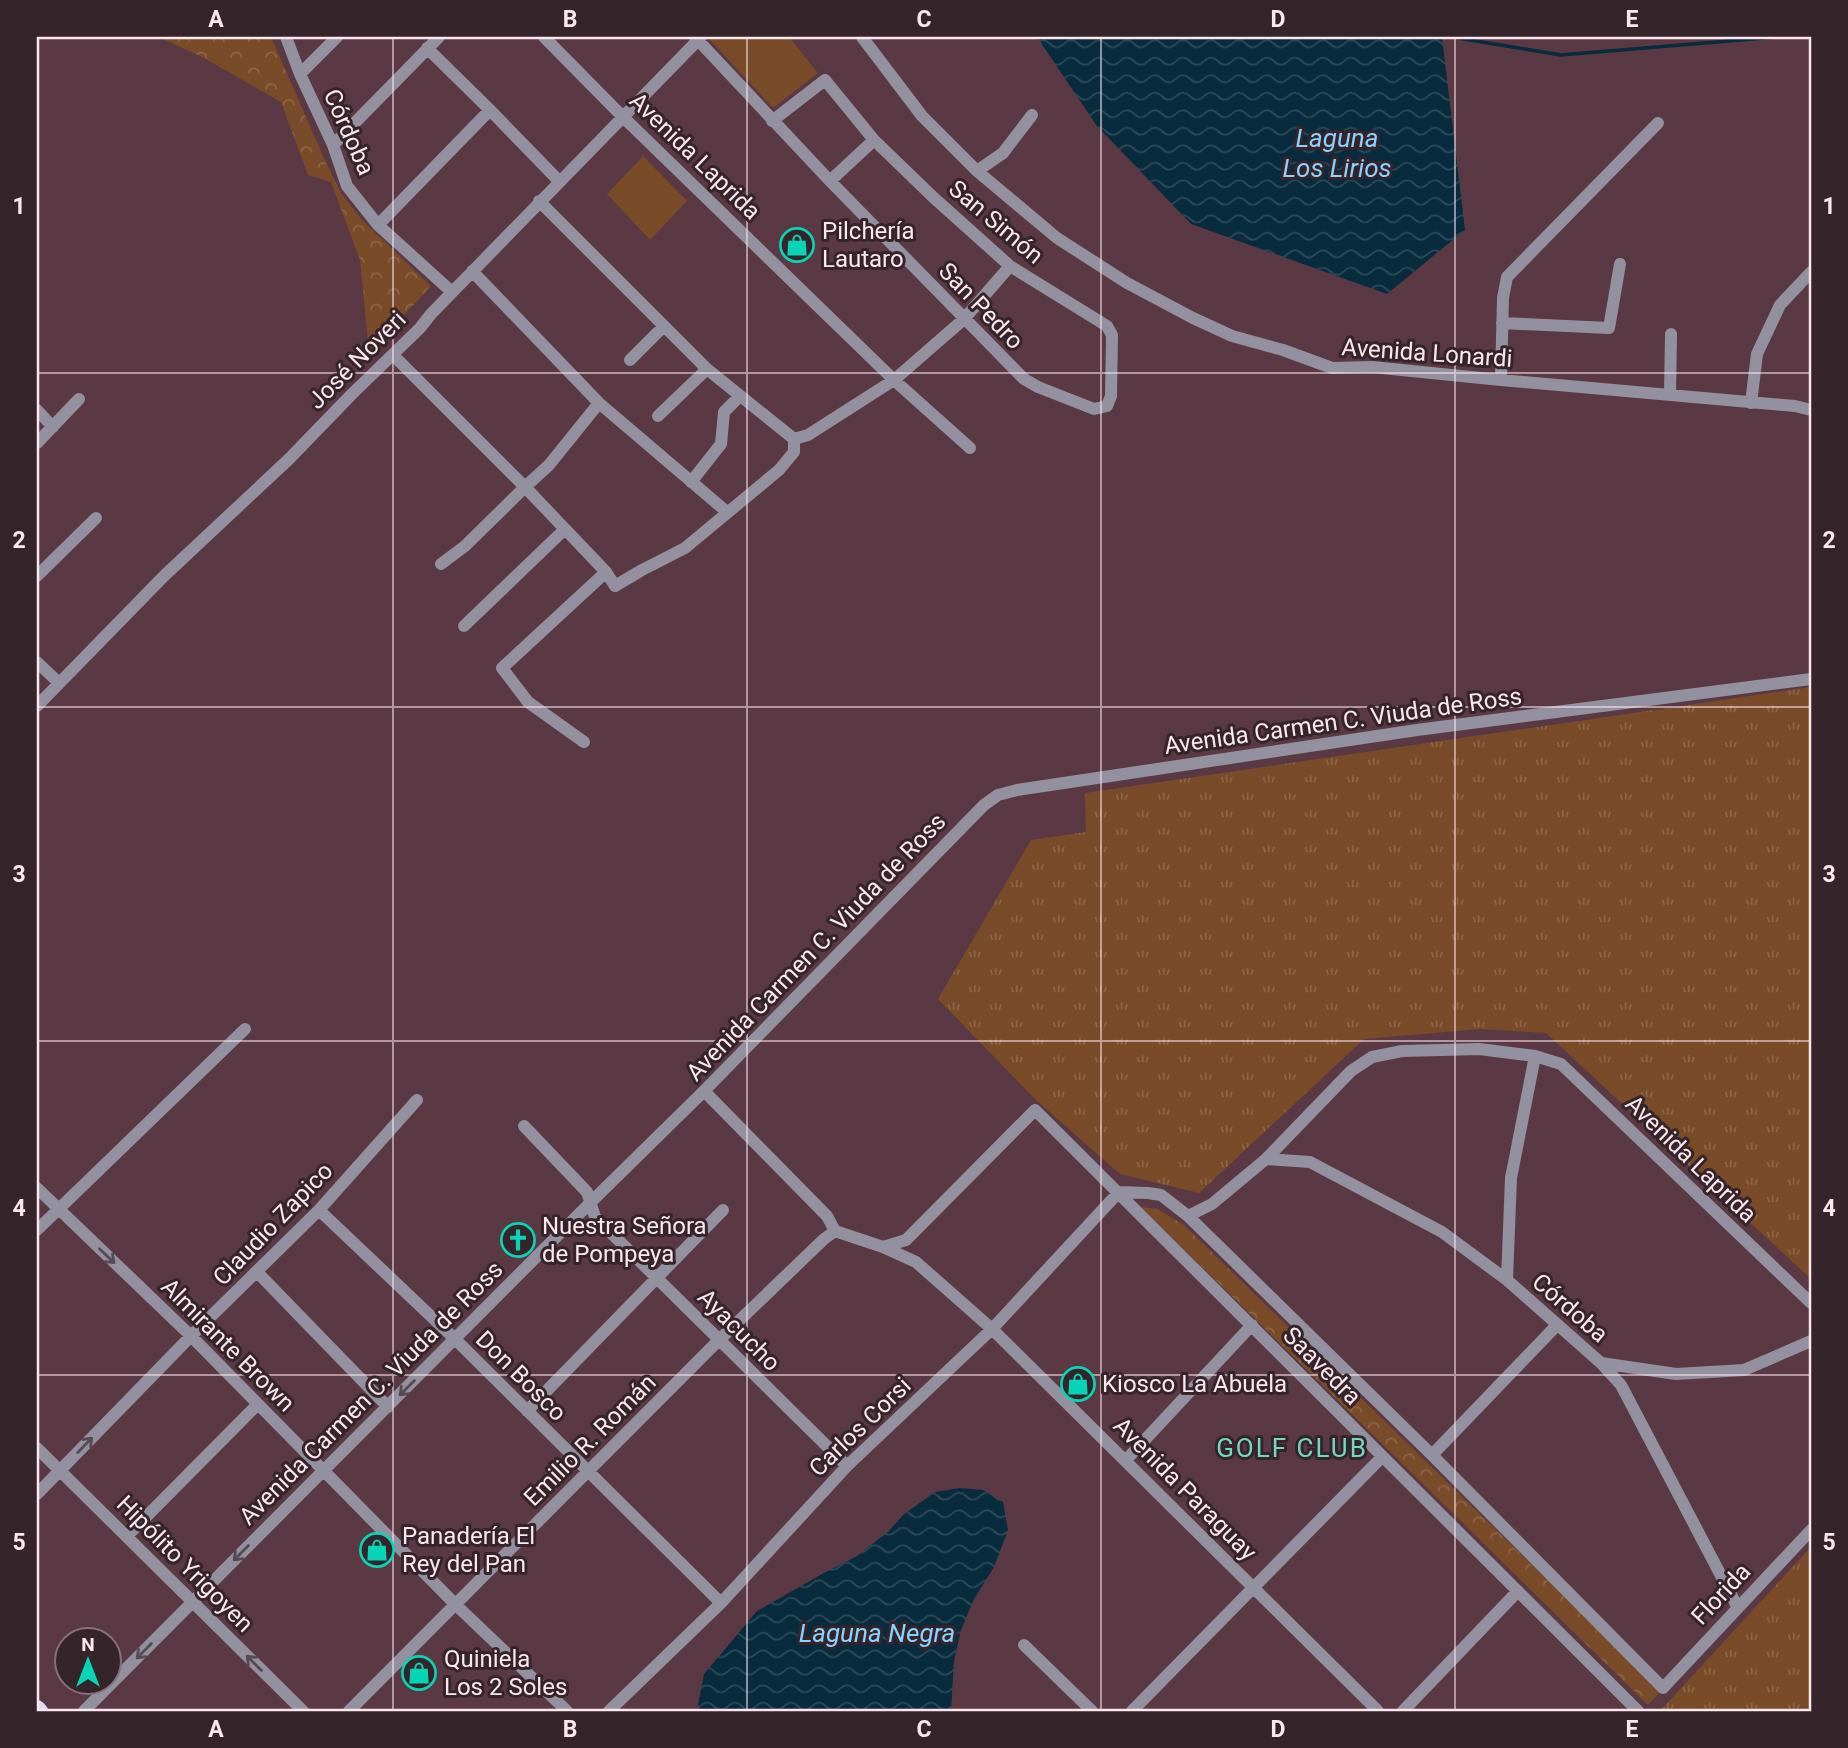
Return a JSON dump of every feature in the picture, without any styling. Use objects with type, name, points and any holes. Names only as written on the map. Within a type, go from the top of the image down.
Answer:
[{"type":"street","name":"Córdoba","points":[[286,37],[333,145],[347,186],[378,225],[452,292]]},
{"type":"street","points":[[300,74],[337,37]]},
{"type":"street","points":[[333,145],[439,37]]},
{"type":"street","name":"Avenida Laprida","points":[[544,37],[894,380],[970,448]]},
{"type":"street","name":"Avenida Lonardi","points":[[862,37],[922,116],[977,171],[1057,238],[1127,283],[1232,336],[1283,350],[1332,368],[1372,367],[1795,406],[1811,410]]},
{"type":"street","name":"José Noveri","points":[[37,706],[164,576],[289,459],[420,328],[697,38]]},
{"type":"street","name":"San Pedro","points":[[697,38],[772,121],[1024,379],[1094,408],[1107,407],[1111,396]]},
{"type":"street","points":[[427,48],[559,181]]},
{"type":"street","name":"San Simón","points":[[772,121],[825,80],[874,141],[1010,266],[1107,326],[1112,335],[1111,396]]},
{"type":"street","points":[[378,225],[491,110]]},
{"type":"street","points":[[977,171],[1003,153],[1032,115]]},
{"type":"street","points":[[1501,380],[1502,323],[1507,278],[1658,123]]},
{"type":"street","points":[[830,181],[874,141]]},
{"type":"street","points":[[539,201],[707,369],[794,439]]},
{"type":"street","points":[[1502,323],[1609,328],[1620,264]]},
{"type":"street","points":[[794,439],[808,435],[894,380],[964,319],[1010,266]]},
{"type":"street","points":[[472,271],[599,403],[727,512]]},
{"type":"street","points":[[1751,403],[1757,354],[1780,305],[1811,272]]},
{"type":"street","points":[[630,360],[664,326]]},
{"type":"street","points":[[1670,395],[1671,334]]},
{"type":"street","points":[[393,355],[525,487],[606,572],[615,586],[685,548],[779,470],[794,452],[794,439]]},
{"type":"street","points":[[658,416],[707,369]]},
{"type":"street","points":[[691,482],[720,444],[724,412],[740,396]]},
{"type":"street","points":[[37,443],[79,398]]},
{"type":"street","points":[[441,564],[465,546],[549,466],[599,403]]},
{"type":"street","points":[[37,410],[53,426]]},
{"type":"street","points":[[37,576],[96,518]]},
{"type":"street","points":[[464,626],[565,529]]},
{"type":"street","points":[[584,742],[528,702],[502,668],[606,572]]},
{"type":"street","points":[[37,662],[59,683]]},
{"type":"street","name":"Avenida Carmen C. Viuda de Ross","points":[[84,1711],[704,1091],[975,814],[998,795],[1417,730],[1811,679]]},
{"type":"street","points":[[37,1230],[245,1029]]},
{"type":"street","points":[[1188,1216],[1213,1204],[1266,1159],[1351,1071],[1372,1057],[1402,1051],[1479,1049],[1535,1056],[1511,1178],[1507,1280]]},
{"type":"street","name":"Avenida Laprida","points":[[1535,1056],[1560,1064],[1811,1303]]},
{"type":"street","points":[[704,1091],[827,1216],[835,1231]]},
{"type":"street","name":"Claudio Zapico","points":[[37,1494],[319,1210],[417,1100]]},
{"type":"street","name":"Saavedra","points":[[883,1247],[906,1240],[1035,1110],[1638,1711]]},
{"type":"street","name":"Ayacucho","points":[[524,1126],[587,1192],[595,1217],[847,1466]]},
{"type":"street","name":"Córdoba","points":[[1266,1159],[1310,1162],[1442,1232],[1507,1280],[1601,1363],[1621,1385],[1738,1608]]},
{"type":"street","name":"Almirante Brown","points":[[37,1188],[191,1336],[456,1604],[567,1711]]},
{"type":"street","name":"Saavedra","points":[[1119,1192],[1161,1195],[1188,1216],[1432,1455],[1662,1688]]},
{"type":"street","name":"Carlos Corsi","points":[[609,1711],[720,1603],[847,1466],[992,1329],[1119,1192]]},
{"type":"street","name":"Don Bosco","points":[[319,1210],[456,1340],[720,1603]]},
{"type":"street","points":[[527,1411],[723,1210]]},
{"type":"street","name":"Avenida Paraguay","points":[[835,1231],[883,1247],[916,1262],[992,1329],[1378,1711]]},
{"type":"street","name":"Emilio R. Román","points":[[349,1711],[719,1340],[824,1238],[835,1231]]},
{"type":"street","points":[[257,1272],[388,1407]]},
{"type":"street","points":[[1126,1460],[1252,1325]]},
{"type":"street","points":[[1432,1455],[1557,1325]]},
{"type":"street","points":[[1601,1363],[1676,1374],[1744,1370],[1811,1341]]},
{"type":"street","points":[[127,1536],[257,1405]]},
{"type":"street","name":"Hipólito Yrigoyen","points":[[37,1448],[303,1711]]},
{"type":"street","points":[[1132,1711],[1382,1457]]},
{"type":"street","name":"Florida","points":[[1662,1688],[1811,1530]]},
{"type":"street","points":[[1403,1711],[1518,1591]]},
{"type":"street","points":[[1024,1645],[1092,1711]]},
{"type":"green space","points":[[159,37],[271,37],[341,193],[363,221],[431,286],[369,352],[360,260],[331,182],[308,175],[281,102],[204,58]]},
{"type":"green space","points":[[714,37],[789,37],[818,73],[773,108],[710,40]]},
{"type":"green space","points":[[643,156],[687,201],[650,240],[607,194]]},
{"type":"green space","points":[[1811,687],[1811,1279],[1546,1033],[1480,1029],[1364,1039],[1199,1193],[1120,1174],[1035,1099],[938,999],[1031,840],[1086,832],[1085,793]]},
{"type":"green space","points":[[1141,1207],[1157,1209],[1184,1225],[1661,1691],[1648,1705]]},
{"type":"green space","points":[[1811,1547],[1811,1711],[1660,1711]]},
{"type":"water","name":"Laguna Los Lirios","points":[[1037,37],[1442,37],[1465,230],[1387,294],[1191,224],[1097,126]]},
{"type":"water","name":"Laguna Negra","points":[[960,1488],[983,1490],[1003,1502],[1008,1530],[994,1567],[974,1599],[961,1630],[954,1661],[951,1711],[700,1711],[698,1705],[704,1674],[757,1611],[857,1556],[889,1531],[903,1515],[935,1492]]},
{"type":"waterway","points":[[1452,37],[1561,55],[1777,37]]},
{"type":"place","name":"Pilchería Lautaro","points":[[797,245]]},
{"type":"place","name":"Nuestra Señora de Pompeya","points":[[518,1240]]},
{"type":"place","name":"Kiosco La Abuela","points":[[1078,1384]]},
{"type":"place","name":"Panadería El Rey del Pan","points":[[377,1550]]},
{"type":"place","name":"Quiniela Los 2 Soles","points":[[419,1673]]},
{"type":"district","name":"GOLF CLUB","points":[[1292,1448]]}]
